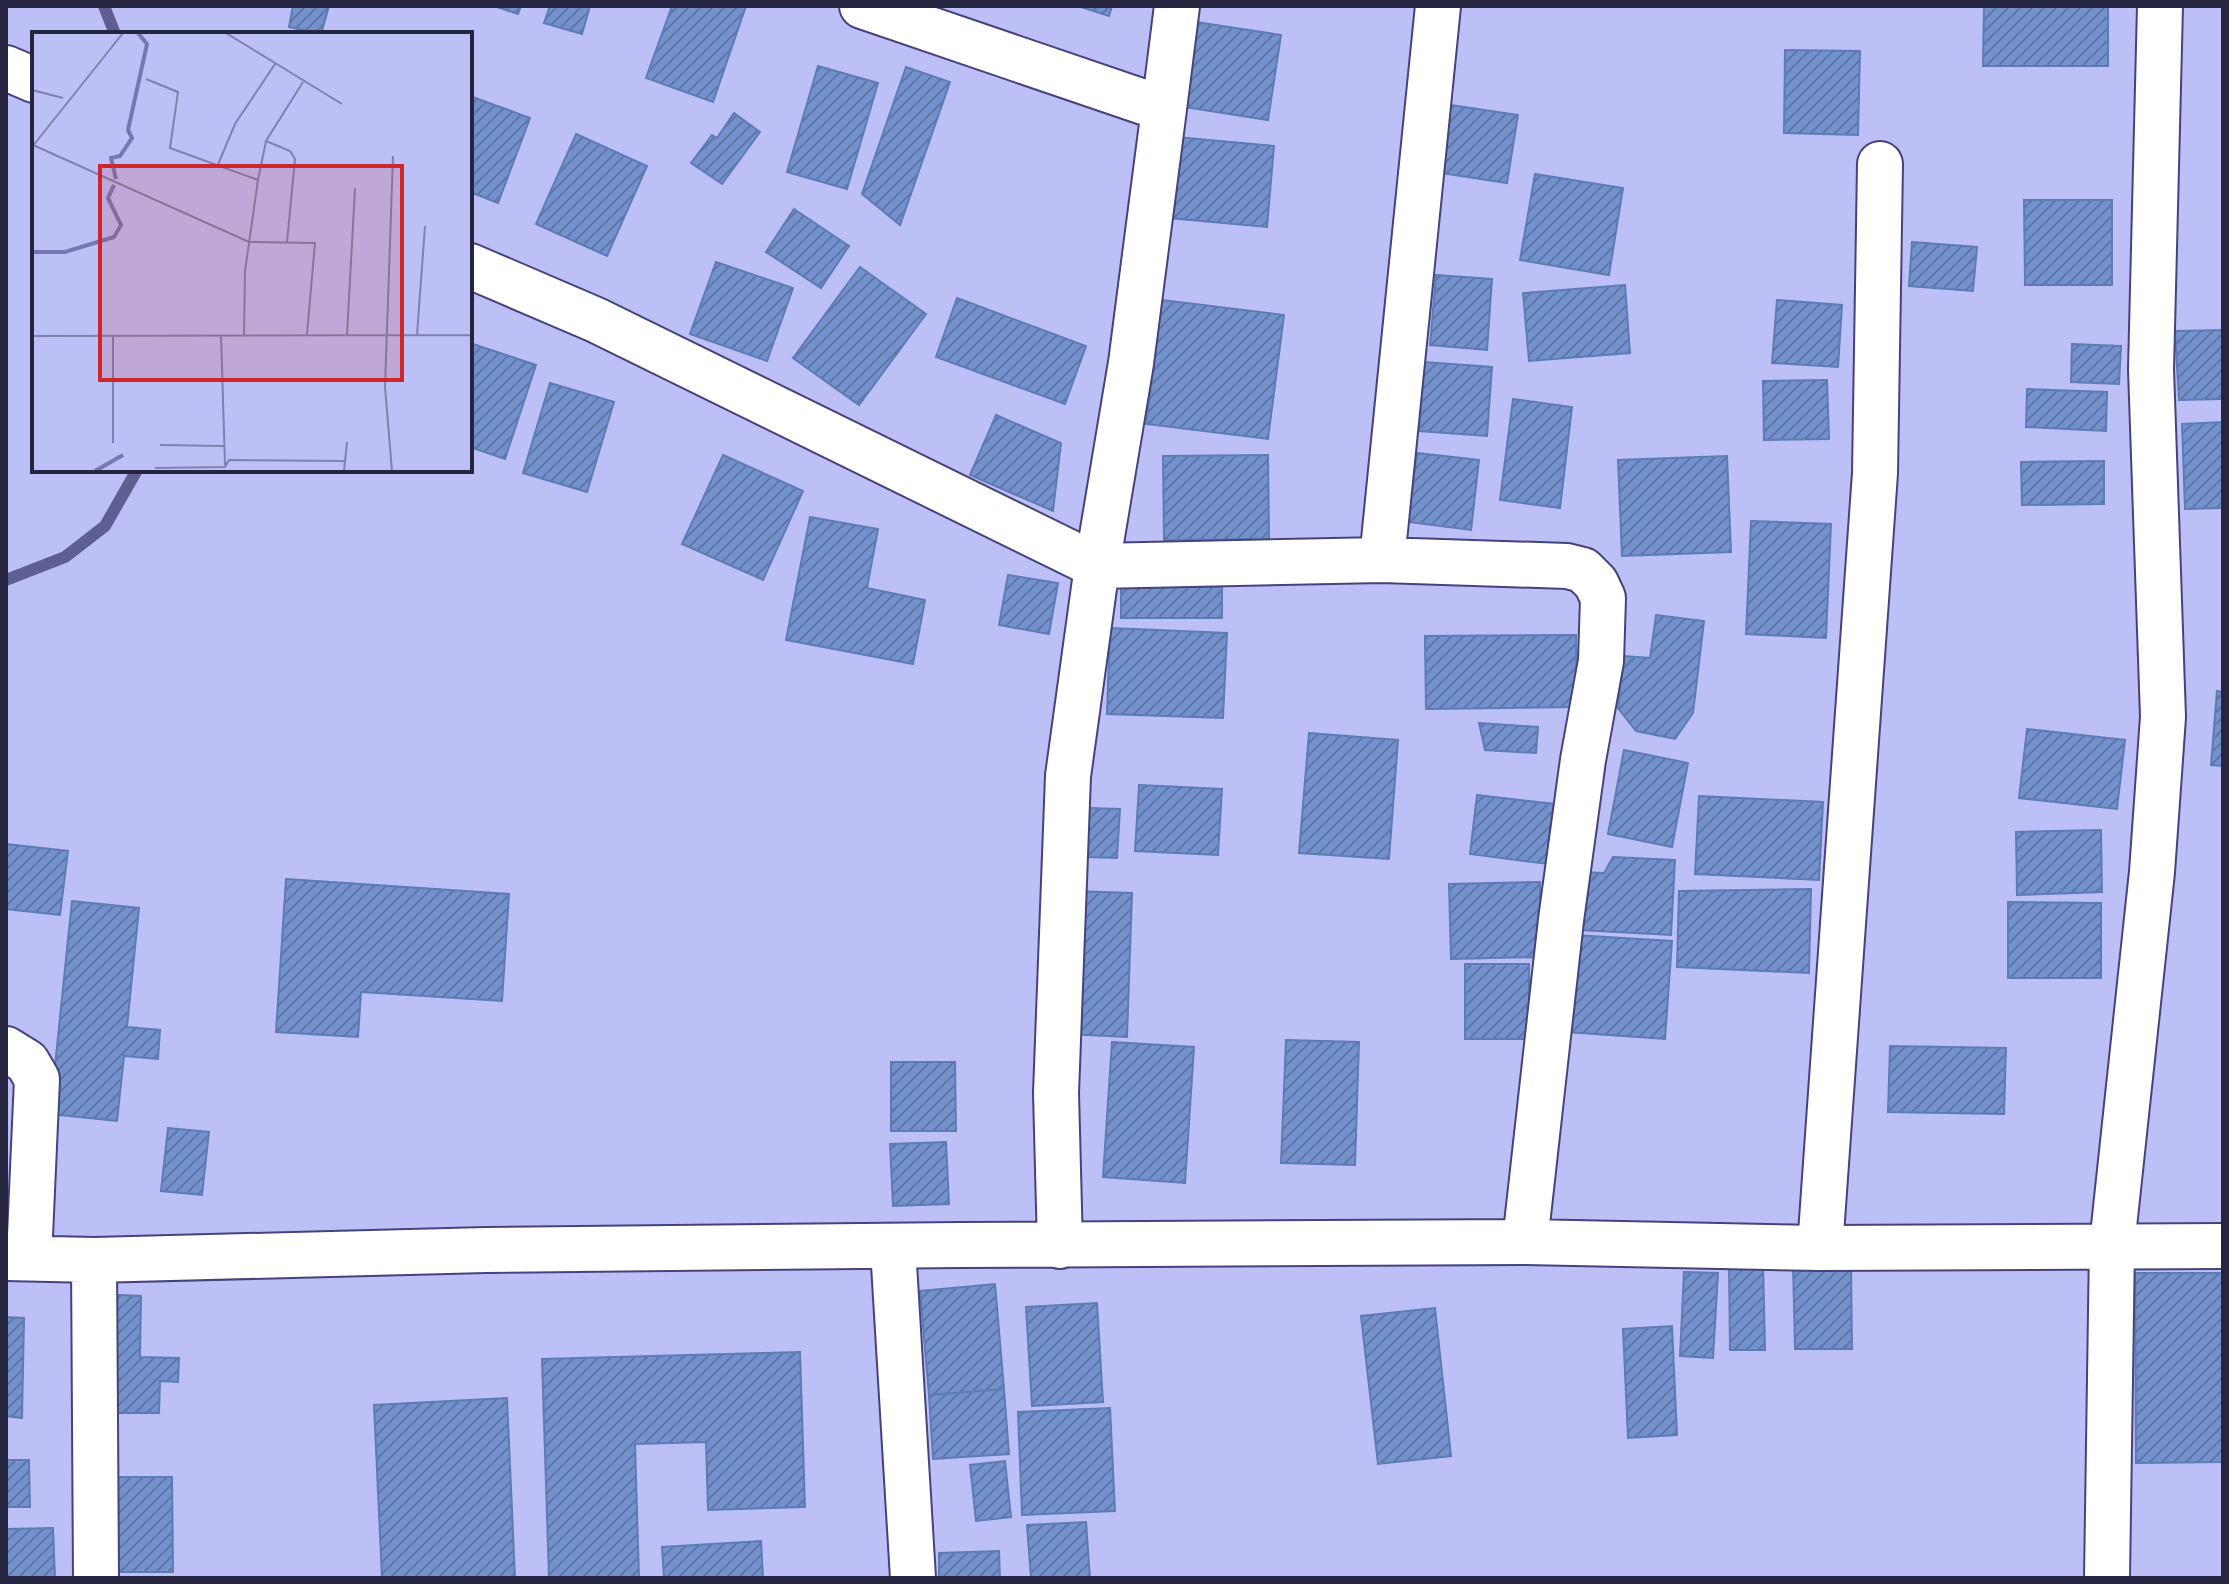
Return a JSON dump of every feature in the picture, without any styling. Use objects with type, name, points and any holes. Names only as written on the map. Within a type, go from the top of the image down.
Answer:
[{"type":"street","points":[[1060,1246],[1057,1064],[1068,776],[1097,566],[1131,363],[1177,6]]},
{"type":"street","points":[[1382,560],[1438,6]]},
{"type":"street","points":[[2107,1578],[2112,1245],[2152,872],[2163,717],[2151,369],[2160,6]]},
{"type":"street","points":[[866,7],[1164,109]]},
{"type":"street","points":[[6,68],[32,79]]},
{"type":"street","points":[[1820,1248],[1875,473],[1880,164]]},
{"type":"street","points":[[472,267],[596,320],[1097,566],[1382,560],[1567,566],[1583,570],[1596,583],[1603,598],[1601,661],[1583,760],[1561,920],[1525,1242]]},
{"type":"street","points":[[6,1049],[27,1062],[37,1079],[17,1258],[94,1260],[486,1250],[1525,1242],[1820,1248],[2223,1246]]},
{"type":"street","points":[[893,1248],[913,1578]]},
{"type":"street","points":[[94,1260],[96,1578]]},
{"type":"building","points":[[293,6],[329,6],[322,32],[289,27]]},
{"type":"building","points":[[494,6],[521,6],[518,14]]},
{"type":"building","points":[[550,6],[590,6],[582,34],[544,23]]},
{"type":"building","points":[[672,6],[746,6],[713,102],[646,78]]},
{"type":"building","points":[[1078,6],[1112,6],[1109,16]]},
{"type":"building","points":[[1984,6],[2108,6],[2108,66],[1983,66]]},
{"type":"building","points":[[1196,22],[1281,35],[1268,120],[1184,107]]},
{"type":"building","points":[[1785,50],[1860,51],[1858,135],[1784,133]]},
{"type":"building","points":[[818,66],[878,83],[847,189],[787,172]]},
{"type":"building","points":[[906,67],[950,82],[900,225],[862,194]]},
{"type":"building","points":[[472,97],[530,118],[498,203],[472,193]]},
{"type":"building","points":[[1451,105],[1518,115],[1507,183],[1441,173]]},
{"type":"building","points":[[734,113],[760,132],[722,184],[691,163],[712,135],[717,138]]},
{"type":"building","points":[[576,134],[647,166],[607,256],[536,224]]},
{"type":"building","points":[[1176,137],[1274,146],[1267,227],[1169,218]]},
{"type":"building","points":[[1535,174],[1623,188],[1609,275],[1520,260]]},
{"type":"building","points":[[2024,200],[2112,200],[2112,285],[2025,285]]},
{"type":"building","points":[[794,209],[849,246],[821,288],[766,252]]},
{"type":"building","points":[[1912,242],[1977,247],[1973,291],[1909,286]]},
{"type":"building","points":[[716,262],[793,288],[767,361],[690,334]]},
{"type":"building","points":[[860,267],[926,314],[859,405],[793,358]]},
{"type":"building","points":[[1436,275],[1492,279],[1487,350],[1430,345]]},
{"type":"building","points":[[1625,285],[1630,353],[1529,361],[1523,293]]},
{"type":"building","points":[[957,298],[1086,346],[1065,404],[936,357]]},
{"type":"building","points":[[1162,300],[1284,315],[1268,439],[1146,424]]},
{"type":"building","points":[[1777,300],[1842,305],[1838,367],[1772,363]]},
{"type":"building","points":[[2223,330],[2223,399],[2179,400],[2175,331]]},
{"type":"building","points":[[472,344],[536,365],[505,459],[472,448]]},
{"type":"building","points":[[2072,344],[2121,346],[2119,384],[2071,382]]},
{"type":"building","points":[[1424,362],[1492,367],[1487,436],[1419,431]]},
{"type":"building","points":[[1827,380],[1829,439],[1764,440],[1763,381]]},
{"type":"building","points":[[550,383],[614,402],[587,492],[523,473]]},
{"type":"building","points":[[2027,389],[2107,392],[2106,431],[2026,427]]},
{"type":"building","points":[[1513,399],[1572,407],[1560,508],[1500,500]]},
{"type":"building","points":[[996,415],[1061,443],[1053,511],[970,475]]},
{"type":"building","points":[[2223,422],[2223,508],[2185,509],[2182,424]]},
{"type":"building","points":[[1417,453],[1479,460],[1471,530],[1408,522]]},
{"type":"building","points":[[723,455],[803,491],[763,580],[682,544]]},
{"type":"building","points":[[1268,455],[1269,539],[1164,540],[1163,456]]},
{"type":"building","points":[[1727,456],[1731,552],[1622,556],[1618,460]]},
{"type":"building","points":[[2104,461],[2104,504],[2022,505],[2021,462]]},
{"type":"building","points":[[810,517],[878,529],[867,588],[925,600],[913,664],[786,640]]},
{"type":"building","points":[[1751,521],[1831,524],[1826,638],[1746,634]]},
{"type":"building","points":[[1008,575],[1058,583],[1049,634],[999,625]]},
{"type":"building","points":[[1121,587],[1222,587],[1222,618],[1121,618]]},
{"type":"building","points":[[1656,615],[1704,621],[1693,713],[1675,739],[1636,731],[1618,708],[1624,656],[1650,658]]},
{"type":"building","points":[[1110,628],[1227,633],[1223,718],[1107,714]]},
{"type":"building","points":[[1576,635],[1577,707],[1426,709],[1425,636]]},
{"type":"building","points":[[2217,691],[2223,692],[2223,766],[2211,765]]},
{"type":"building","points":[[1479,723],[1538,727],[1536,753],[1485,750]]},
{"type":"building","points":[[2027,729],[2125,740],[2117,809],[2019,798]]},
{"type":"building","points":[[1309,733],[1398,740],[1389,859],[1299,853]]},
{"type":"building","points":[[1624,750],[1688,763],[1672,847],[1608,834]]},
{"type":"building","points":[[1139,785],[1222,789],[1218,855],[1135,851]]},
{"type":"building","points":[[1477,795],[1555,804],[1548,864],[1470,854]]},
{"type":"building","points":[[1699,796],[1823,802],[1819,880],[1695,874]]},
{"type":"building","points":[[1089,808],[1120,809],[1117,858],[1086,857]]},
{"type":"building","points":[[2101,830],[2102,892],[2017,895],[2016,832]]},
{"type":"building","points":[[6,844],[68,851],[60,915],[6,909]]},
{"type":"building","points":[[1613,857],[1675,860],[1671,935],[1579,930],[1582,872],[1604,873]]},
{"type":"building","points":[[286,879],[509,894],[502,1001],[361,992],[358,1037],[276,1032]]},
{"type":"building","points":[[1540,882],[1541,957],[1451,959],[1449,884]]},
{"type":"building","points":[[1811,889],[1809,973],[1677,967],[1679,891]]},
{"type":"building","points":[[1072,891],[1132,893],[1127,1037],[1066,1034]]},
{"type":"building","points":[[72,901],[139,908],[127,1027],[160,1030],[158,1059],[124,1056],[117,1121],[50,1114]]},
{"type":"building","points":[[2008,902],[2101,903],[2101,978],[2008,978]]},
{"type":"building","points":[[1574,935],[1672,941],[1665,1039],[1567,1032]]},
{"type":"building","points":[[1465,964],[1529,964],[1529,1039],[1465,1039]]},
{"type":"building","points":[[1286,1040],[1359,1042],[1355,1165],[1281,1163]]},
{"type":"building","points":[[1112,1042],[1194,1047],[1185,1183],[1103,1177]]},
{"type":"building","points":[[1890,1046],[2006,1048],[2004,1114],[1888,1112]]},
{"type":"building","points":[[891,1062],[955,1062],[956,1131],[891,1131]]},
{"type":"building","points":[[168,1128],[209,1132],[202,1195],[161,1191]]},
{"type":"building","points":[[946,1142],[949,1204],[893,1206],[890,1144]]},
{"type":"building","points":[[1729,1263],[1763,1263],[1765,1350],[1730,1350]]},
{"type":"building","points":[[1851,1264],[1852,1349],[1795,1349],[1793,1265]]},
{"type":"building","points":[[1684,1272],[1718,1273],[1713,1358],[1680,1356]]},
{"type":"building","points":[[2135,1273],[2223,1273],[2223,1462],[2136,1463]]},
{"type":"building","points":[[995,1284],[1004,1389],[929,1395],[920,1291]]},
{"type":"building","points":[[96,1294],[141,1296],[140,1357],[179,1358],[178,1382],[160,1381],[159,1413],[97,1413]]},
{"type":"building","points":[[1097,1303],[1103,1402],[1032,1406],[1026,1307]]},
{"type":"building","points":[[1435,1308],[1451,1456],[1378,1464],[1361,1316]]},
{"type":"building","points":[[6,1317],[24,1318],[22,1418],[6,1416]]},
{"type":"building","points":[[1672,1326],[1677,1435],[1628,1438],[1623,1329]]},
{"type":"building","points":[[800,1352],[805,1507],[708,1510],[706,1442],[635,1444],[639,1578],[549,1578],[542,1359]]},
{"type":"building","points":[[1004,1389],[1009,1454],[933,1459],[929,1395]]},
{"type":"building","points":[[507,1398],[515,1578],[382,1578],[374,1405]]},
{"type":"building","points":[[1110,1408],[1115,1511],[1022,1515],[1018,1412]]},
{"type":"building","points":[[6,1460],[29,1460],[30,1507],[6,1507]]},
{"type":"building","points":[[1005,1461],[1011,1517],[976,1521],[970,1465]]},
{"type":"building","points":[[99,1477],[172,1477],[173,1572],[99,1572]]},
{"type":"building","points":[[1086,1522],[1090,1578],[1031,1578],[1027,1525]]},
{"type":"building","points":[[53,1528],[55,1578],[6,1578],[6,1529]]},
{"type":"building","points":[[761,1541],[763,1578],[664,1578],[662,1547]]},
{"type":"building","points":[[999,1551],[1000,1578],[939,1578],[939,1553]]},
{"type":"waterway","points":[[104,6],[114,32]]},
{"type":"waterway","points":[[6,580],[65,557],[105,526],[136,472]]}]
